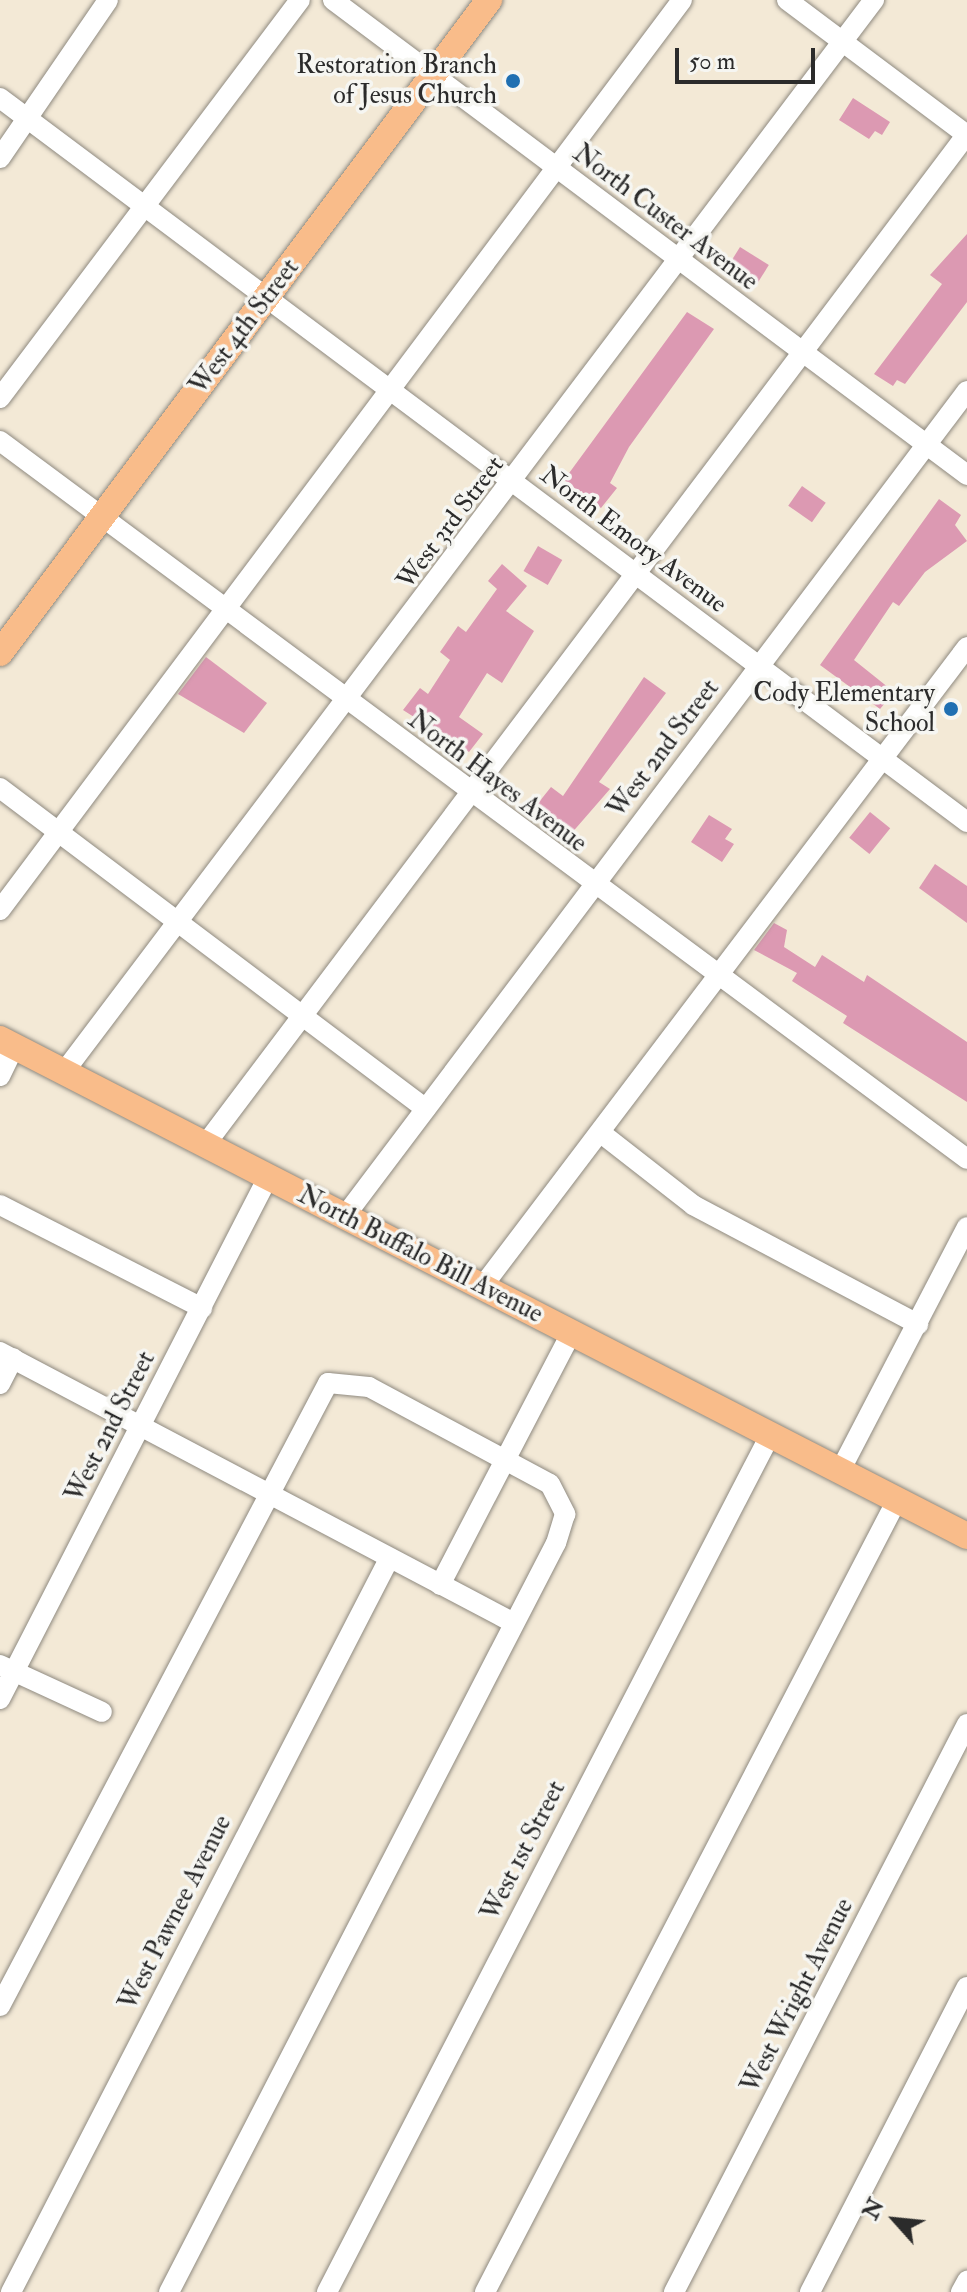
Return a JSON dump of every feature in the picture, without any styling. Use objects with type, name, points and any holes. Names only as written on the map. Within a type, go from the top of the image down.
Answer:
[{"type":"main road","name":"West 4th Street","points":[[0,653],[489,0]]},
{"type":"main road","name":"North Buffalo Bill Avenue","points":[[7,1043],[967,1536]]},
{"type":"street","points":[[0,158],[108,0]]},
{"type":"street","points":[[0,398],[300,0]]},
{"type":"street","name":"North Custer Avenue","points":[[333,0],[967,475]]},
{"type":"street","points":[[0,910],[682,0]]},
{"type":"street","points":[[205,1145],[967,134],[787,0]]},
{"type":"street","name":"West 3rd Street","points":[[64,1072],[181,924],[348,703],[874,0]]},
{"type":"street","name":"North Emory Avenue","points":[[0,98],[967,822]]},
{"type":"street","name":"West 2nd Street","points":[[345,1216],[967,391]]},
{"type":"street","name":"North Hayes Avenue","points":[[0,441],[714,978],[967,1159]]},
{"type":"street","points":[[482,1287],[967,647]]},
{"type":"street","points":[[0,788],[426,1109]]},
{"type":"street","points":[[0,1076],[7,1043]]},
{"type":"street","points":[[601,1133],[693,1205],[918,1324]]},
{"type":"street","name":"West 2nd Street","points":[[0,1699],[7,1668],[141,1426],[268,1177]]},
{"type":"street","points":[[0,1205],[202,1308]]},
{"type":"street","points":[[840,1471],[967,1227]]},
{"type":"street","points":[[440,1585],[508,1460],[571,1333]]},
{"type":"street","points":[[0,1384],[6,1355],[512,1622]]},
{"type":"street","points":[[0,2006],[265,1491],[328,1383],[369,1387],[550,1484],[565,1514],[169,2292]]},
{"type":"street","name":"West 1st Street","points":[[327,2292],[770,1435]]},
{"type":"street","points":[[485,2292],[897,1500]]},
{"type":"street","name":"West Pawnee Avenue","points":[[11,2292],[389,1559]]},
{"type":"street","points":[[7,1668],[102,1712]]},
{"type":"street","name":"West Wright Avenue","points":[[674,2292],[967,1724]]},
{"type":"street","points":[[810,2292],[967,1987]]},
{"type":"street","points":[[961,2292],[967,2281]]},
{"type":"building","points":[[853,98],[890,122],[882,135],[875,131],[869,139],[839,120]]},
{"type":"building","points":[[967,234],[967,302],[905,384],[897,380],[893,386],[874,374],[942,284],[930,275]]},
{"type":"building","points":[[740,247],[769,265],[757,285],[728,267]]},
{"type":"building","points":[[687,312],[714,329],[629,447],[610,483],[617,488],[601,508],[564,480]]},
{"type":"building","points":[[802,486],[826,503],[812,522],[788,506]]},
{"type":"building","points":[[939,499],[961,515],[955,525],[967,541],[925,572],[899,606],[893,602],[854,660],[894,692],[880,709],[820,665]]},
{"type":"building","points":[[538,546],[562,560],[548,585],[524,571]]},
{"type":"building","points":[[502,564],[527,586],[506,611],[534,631],[502,683],[487,673],[459,717],[483,734],[469,752],[403,710],[420,688],[428,694],[450,660],[440,652],[458,626],[466,632],[497,589],[488,581]]},
{"type":"building","points":[[206,657],[267,703],[244,733],[178,694]]},
{"type":"building","points":[[644,677],[666,693],[599,782],[610,789],[570,835],[535,807],[551,787],[563,796]]},
{"type":"building","points":[[870,812],[890,828],[869,854],[849,838]]},
{"type":"building","points":[[709,815],[732,829],[725,839],[734,844],[722,862],[691,842]]},
{"type":"building","points":[[935,864],[967,886],[967,923],[919,888]]},
{"type":"building","points":[[774,923],[787,930],[784,947],[815,967],[822,955],[864,982],[867,975],[967,1042],[967,1102],[843,1023],[847,1016],[792,981],[797,973],[754,950]]},
{"type":"place","name":"Restoration Branch of Jesus Church","points":[[513,81]]},
{"type":"place","name":"Cody Elementary School","points":[[951,709]]}]
